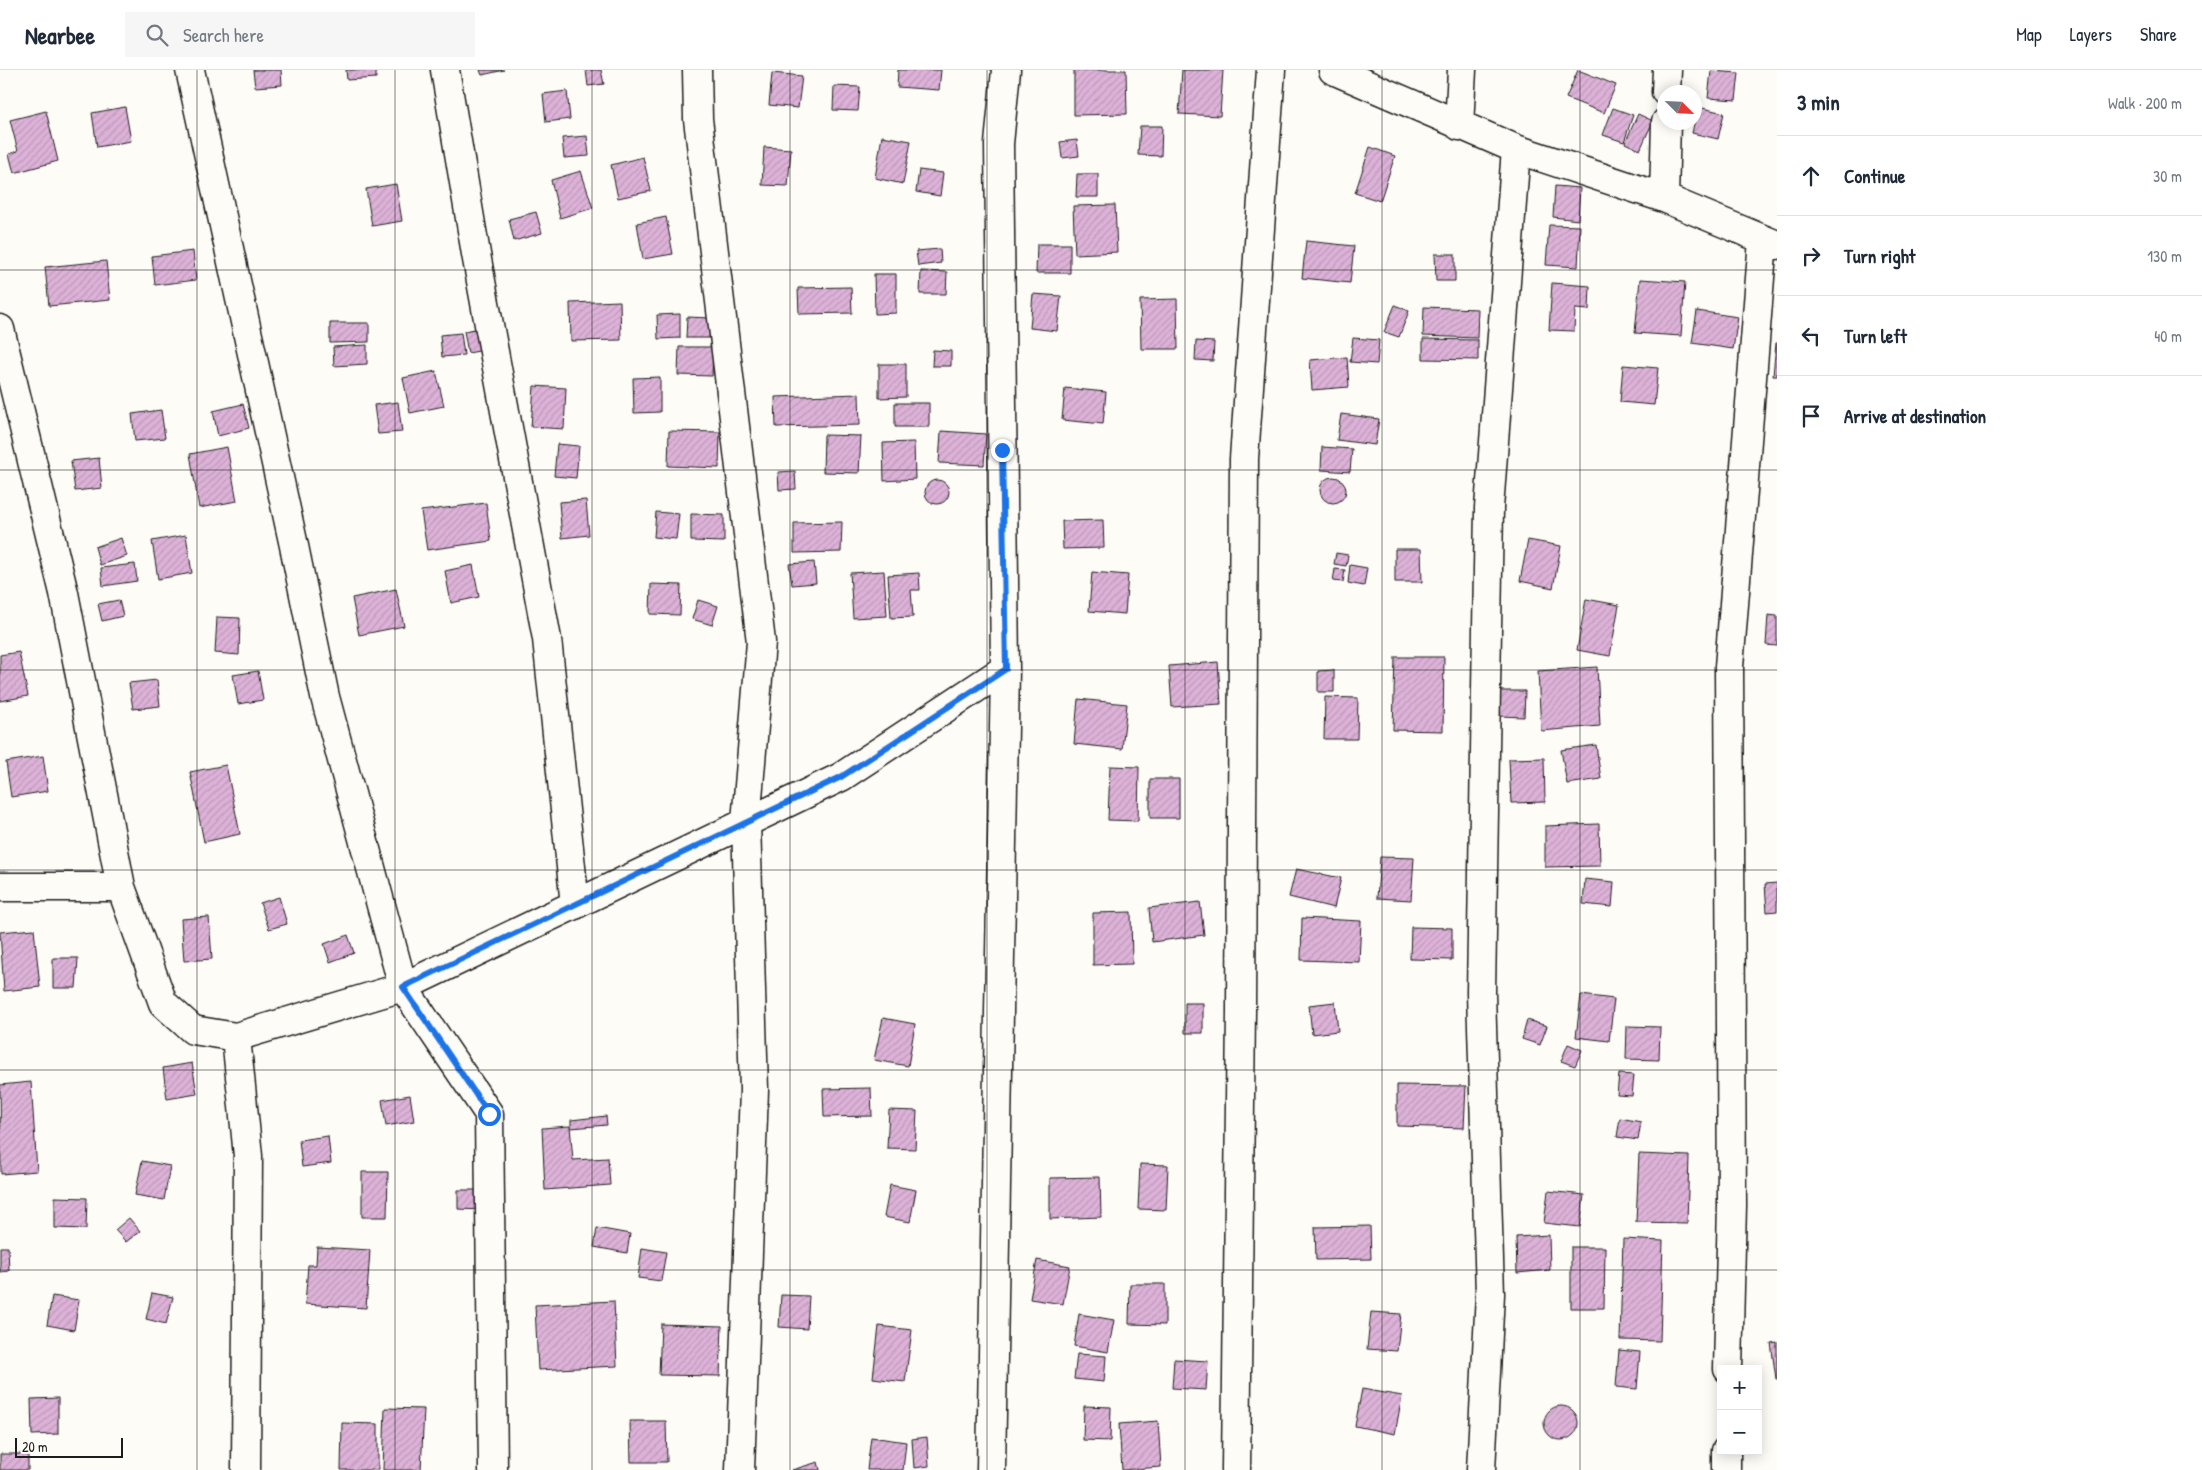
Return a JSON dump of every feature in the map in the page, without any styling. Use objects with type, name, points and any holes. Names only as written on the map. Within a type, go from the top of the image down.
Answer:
[{"type":"street","points":[[190,70],[294,546],[325,698],[403,987],[489,1114],[493,1470]]},
{"type":"street","points":[[446,70],[476,254],[547,639],[575,905]]},
{"type":"street","points":[[697,70],[698,119],[761,642],[746,822],[754,1090],[740,1470]]},
{"type":"street","points":[[991,1470],[1006,669],[999,144],[1006,70]]},
{"type":"street","points":[[1236,1470],[1244,458],[1271,70]]},
{"type":"street","points":[[1334,70],[1459,126],[1516,149],[1664,198],[1770,242],[1729,667],[1732,1206],[1728,1365]]},
{"type":"street","points":[[1459,126],[1462,70]]},
{"type":"street","points":[[1666,85],[1667,70]]},
{"type":"street","points":[[1664,198],[1666,130]]},
{"type":"street","points":[[1481,1470],[1490,1294],[1481,993],[1489,508],[1516,149]]},
{"type":"street","points":[[0,329],[64,593],[121,887],[163,1003],[193,1030],[236,1037],[403,987],[841,777],[1006,669]]},
{"type":"street","points":[[0,887],[121,887]]},
{"type":"street","points":[[236,1037],[248,1156],[246,1470]]},
{"type":"street","points":[[1726,1455],[1726,1470]]},
{"type":"building","points":[[253,70],[281,70],[282,85],[255,87]]},
{"type":"building","points":[[346,70],[376,70],[376,78],[347,80]]},
{"type":"building","points":[[480,70],[504,70],[482,75]]},
{"type":"building","points":[[586,70],[601,70],[604,84],[588,86]]},
{"type":"building","points":[[898,70],[941,70],[939,90],[897,87]]},
{"type":"building","points":[[1074,70],[1126,70],[1127,114],[1074,115]]},
{"type":"building","points":[[1182,70],[1223,70],[1220,116],[1179,114]]},
{"type":"building","points":[[1578,70],[1616,85],[1604,113],[1566,98]]},
{"type":"building","points":[[1711,71],[1739,73],[1736,100],[1708,98]]},
{"type":"building","points":[[772,73],[802,76],[798,108],[769,105]]},
{"type":"building","points":[[834,86],[860,87],[858,111],[833,110]]},
{"type":"building","points":[[567,91],[570,119],[546,122],[543,94]]},
{"type":"building","points":[[125,107],[131,141],[97,147],[92,113]]},
{"type":"building","points":[[1613,108],[1633,115],[1624,142],[1603,135]]},
{"type":"building","points":[[1702,108],[1724,113],[1718,139],[1692,133],[1693,130],[1702,130]]},
{"type":"building","points":[[46,111],[58,161],[14,173],[9,154],[18,151],[10,120]]},
{"type":"building","points":[[1638,114],[1653,121],[1640,150],[1625,143]]},
{"type":"building","points":[[1140,126],[1162,126],[1161,156],[1138,155]]},
{"type":"building","points":[[587,136],[589,156],[564,158],[562,138]]},
{"type":"building","points":[[882,136],[911,141],[903,184],[875,178]]},
{"type":"building","points":[[1077,140],[1079,156],[1062,158],[1060,142]]},
{"type":"building","points":[[764,147],[791,149],[788,186],[762,185]]},
{"type":"building","points":[[1370,147],[1395,156],[1380,201],[1355,193]]},
{"type":"building","points":[[643,157],[651,191],[618,198],[611,165]]},
{"type":"building","points":[[919,170],[943,173],[940,196],[916,192]]},
{"type":"building","points":[[581,171],[593,208],[560,218],[551,180]]},
{"type":"building","points":[[1077,174],[1098,174],[1098,197],[1076,197]]},
{"type":"building","points":[[396,184],[402,221],[372,226],[366,189]]},
{"type":"building","points":[[1555,186],[1580,188],[1578,220],[1553,217]]},
{"type":"building","points":[[1115,205],[1117,252],[1075,254],[1073,206]]},
{"type":"building","points":[[536,212],[542,233],[514,241],[509,219]]},
{"type":"building","points":[[666,217],[673,254],[643,259],[637,223]]},
{"type":"building","points":[[1549,225],[1580,226],[1578,267],[1546,265]]},
{"type":"building","points":[[1306,241],[1354,246],[1350,283],[1302,278]]},
{"type":"building","points":[[1037,244],[1070,244],[1070,273],[1036,273]]},
{"type":"building","points":[[940,249],[941,263],[918,266],[916,251]]},
{"type":"building","points":[[193,251],[196,280],[155,285],[152,256]]},
{"type":"building","points":[[1435,254],[1455,254],[1455,281],[1436,281]]},
{"type":"building","points":[[106,261],[110,300],[49,306],[45,267]]},
{"type":"building","points":[[921,271],[947,272],[946,294],[920,294]]},
{"type":"building","points":[[874,274],[896,274],[896,313],[875,314]]},
{"type":"building","points":[[1640,279],[1685,282],[1681,336],[1635,333]]},
{"type":"building","points":[[1552,283],[1590,286],[1589,310],[1575,309],[1574,331],[1549,330]]},
{"type":"building","points":[[851,287],[852,313],[799,314],[798,288]]},
{"type":"building","points":[[1033,294],[1061,296],[1057,331],[1030,328]]},
{"type":"building","points":[[1177,299],[1178,349],[1141,349],[1140,300]]},
{"type":"building","points":[[620,301],[621,340],[571,341],[570,303]]},
{"type":"building","points":[[1395,305],[1409,311],[1399,337],[1384,332]]},
{"type":"building","points":[[1424,307],[1478,309],[1477,338],[1423,336]]},
{"type":"building","points":[[1697,311],[1738,317],[1733,349],[1692,343]]},
{"type":"building","points":[[680,314],[680,338],[658,339],[657,315]]},
{"type":"building","points":[[687,317],[711,318],[711,338],[686,338]]},
{"type":"building","points":[[330,323],[369,323],[369,342],[330,343]]},
{"type":"building","points":[[486,327],[490,349],[468,353],[464,331]]},
{"type":"building","points":[[461,333],[464,355],[442,357],[440,335]]},
{"type":"building","points":[[1353,338],[1379,340],[1377,364],[1350,362]]},
{"type":"building","points":[[1423,339],[1478,340],[1478,360],[1423,359]]},
{"type":"building","points":[[1196,341],[1214,342],[1213,361],[1195,360]]},
{"type":"building","points":[[1776,343],[1777,376],[1773,376]]},
{"type":"building","points":[[367,345],[367,364],[334,366],[333,347]]},
{"type":"building","points":[[679,347],[713,347],[712,376],[678,375]]},
{"type":"building","points":[[933,350],[951,351],[951,366],[932,366]]},
{"type":"building","points":[[1347,357],[1349,387],[1312,390],[1310,360]]},
{"type":"building","points":[[879,364],[906,364],[906,397],[879,398]]},
{"type":"building","points":[[1623,365],[1658,368],[1654,405],[1620,402]]},
{"type":"building","points":[[436,371],[444,406],[410,413],[403,378]]},
{"type":"building","points":[[660,377],[660,412],[634,413],[633,378]]},
{"type":"building","points":[[534,386],[566,388],[564,429],[531,427]]},
{"type":"building","points":[[1065,388],[1106,392],[1103,424],[1062,420]]},
{"type":"building","points":[[859,394],[860,425],[776,427],[775,397]]},
{"type":"building","points":[[398,402],[402,432],[378,434],[374,405]]},
{"type":"building","points":[[895,403],[929,403],[929,427],[895,427]]},
{"type":"building","points":[[243,404],[249,428],[218,436],[213,411]]},
{"type":"building","points":[[161,410],[165,438],[135,441],[132,414]]},
{"type":"building","points":[[1341,414],[1379,419],[1375,445],[1337,440]]},
{"type":"building","points":[[669,431],[720,432],[719,468],[668,466]]},
{"type":"building","points":[[941,431],[986,434],[984,465],[939,463]]},
{"type":"building","points":[[824,435],[861,436],[859,473],[823,472]]},
{"type":"building","points":[[914,442],[915,479],[884,481],[883,443]]},
{"type":"building","points":[[557,444],[579,446],[576,478],[554,476]]},
{"type":"building","points":[[227,447],[237,501],[199,508],[190,454]]},
{"type":"building","points":[[1322,447],[1352,449],[1350,472],[1321,470]]},
{"type":"building","points":[[99,458],[102,488],[75,491],[71,461]]},
{"type":"building","points":[[795,471],[796,489],[779,490],[778,472]]},
{"type":"building","points":[[1333,477],[1342,481],[1346,490],[1342,499],[1333,503],[1324,499],[1320,490],[1324,481]]},
{"type":"building","points":[[937,480],[945,484],[949,492],[945,500],[937,504],[929,500],[925,492],[929,484]]},
{"type":"building","points":[[586,500],[589,535],[562,538],[559,502]]},
{"type":"building","points":[[486,503],[491,541],[427,550],[421,511]]},
{"type":"building","points":[[656,512],[679,514],[676,539],[654,537]]},
{"type":"building","points":[[691,514],[724,515],[724,542],[691,541]]},
{"type":"building","points":[[1103,520],[1104,548],[1063,549],[1062,521]]},
{"type":"building","points":[[842,522],[841,552],[794,553],[794,523]]},
{"type":"building","points":[[186,535],[192,573],[158,579],[152,541]]},
{"type":"building","points":[[121,538],[127,556],[100,565],[95,547]]},
{"type":"building","points":[[1528,540],[1561,546],[1553,588],[1520,581]]},
{"type":"building","points":[[1395,549],[1421,549],[1422,582],[1395,582]]},
{"type":"building","points":[[1336,553],[1348,555],[1346,566],[1334,564]]},
{"type":"building","points":[[814,562],[816,583],[792,585],[789,564]]},
{"type":"building","points":[[135,564],[137,581],[103,586],[101,568]]},
{"type":"building","points":[[473,565],[479,597],[451,603],[445,571]]},
{"type":"building","points":[[1350,565],[1367,568],[1364,586],[1348,583]]},
{"type":"building","points":[[1335,569],[1345,570],[1343,582],[1333,581]]},
{"type":"building","points":[[884,571],[887,616],[853,618],[850,573]]},
{"type":"building","points":[[1092,572],[1128,575],[1125,614],[1089,611]]},
{"type":"building","points":[[919,573],[920,590],[911,590],[913,617],[891,618],[888,575]]},
{"type":"building","points":[[651,584],[681,585],[680,615],[650,614]]},
{"type":"building","points":[[396,589],[404,626],[359,635],[352,598]]},
{"type":"building","points":[[1586,599],[1619,605],[1610,656],[1577,650]]},
{"type":"building","points":[[119,600],[123,616],[102,621],[98,604]]},
{"type":"building","points":[[698,600],[718,606],[712,625],[692,619]]},
{"type":"building","points":[[1768,615],[1777,616],[1777,646],[1766,645]]},
{"type":"building","points":[[217,617],[240,618],[239,655],[215,653]]},
{"type":"building","points":[[19,652],[28,696],[0,701],[0,655]]},
{"type":"building","points":[[1395,657],[1444,657],[1443,731],[1393,730]]},
{"type":"building","points":[[1218,662],[1221,704],[1172,707],[1169,666]]},
{"type":"building","points":[[1597,667],[1600,726],[1541,731],[1538,671]]},
{"type":"building","points":[[1334,670],[1334,692],[1318,692],[1318,671]]},
{"type":"building","points":[[258,671],[263,700],[238,704],[233,675]]},
{"type":"building","points":[[157,680],[160,706],[133,709],[129,683]]},
{"type":"building","points":[[1500,691],[1525,691],[1524,717],[1500,716]]},
{"type":"building","points":[[1325,697],[1358,698],[1357,739],[1324,739]]},
{"type":"building","points":[[1078,699],[1127,704],[1122,749],[1074,744]]},
{"type":"building","points":[[1596,745],[1601,779],[1567,784],[1561,750]]},
{"type":"building","points":[[43,756],[48,791],[11,797],[6,762]]},
{"type":"building","points":[[1544,758],[1545,802],[1511,803],[1509,759]]},
{"type":"building","points":[[226,765],[240,834],[204,842],[190,772]]},
{"type":"building","points":[[1110,766],[1139,767],[1138,821],[1108,820]]},
{"type":"building","points":[[1150,779],[1179,779],[1179,818],[1150,818]]},
{"type":"building","points":[[1599,824],[1600,866],[1545,867],[1545,826]]},
{"type":"building","points":[[1380,857],[1414,858],[1411,900],[1377,898]]},
{"type":"building","points":[[1296,869],[1341,878],[1334,908],[1289,897]]},
{"type":"building","points":[[1585,879],[1614,882],[1612,907],[1583,904]]},
{"type":"building","points":[[1777,883],[1777,911],[1767,912],[1765,884]]},
{"type":"building","points":[[279,897],[287,924],[269,929],[260,903]]},
{"type":"building","points":[[1200,902],[1204,935],[1152,942],[1149,908]]},
{"type":"building","points":[[1131,912],[1132,964],[1093,965],[1093,913]]},
{"type":"building","points":[[209,917],[212,959],[184,961],[181,919]]},
{"type":"building","points":[[1302,918],[1361,921],[1359,962],[1301,960]]},
{"type":"building","points":[[1411,927],[1452,928],[1452,960],[1410,959]]},
{"type":"building","points":[[34,929],[40,987],[4,991],[0,932]]},
{"type":"building","points":[[348,935],[354,953],[330,962],[324,944]]},
{"type":"building","points":[[53,958],[78,958],[76,988],[53,988]]},
{"type":"building","points":[[1581,995],[1614,999],[1609,1041],[1576,1037]]},
{"type":"building","points":[[1335,1002],[1338,1031],[1312,1034],[1309,1005]]},
{"type":"building","points":[[1185,1003],[1203,1003],[1203,1033],[1185,1033]]},
{"type":"building","points":[[883,1018],[915,1024],[908,1066],[874,1060]]},
{"type":"building","points":[[1527,1020],[1547,1026],[1540,1045],[1522,1039]]},
{"type":"building","points":[[1627,1026],[1660,1027],[1659,1060],[1626,1059]]},
{"type":"building","points":[[1568,1044],[1582,1050],[1575,1066],[1561,1061]]},
{"type":"building","points":[[192,1063],[197,1094],[167,1099],[163,1068]]},
{"type":"building","points":[[1619,1074],[1634,1075],[1632,1096],[1617,1095]]},
{"type":"building","points":[[31,1082],[37,1171],[1,1174],[0,1085]]},
{"type":"building","points":[[1397,1085],[1466,1086],[1464,1128],[1397,1126]]},
{"type":"building","points":[[871,1088],[872,1116],[824,1117],[823,1089]]},
{"type":"building","points":[[410,1095],[414,1121],[386,1126],[382,1100]]},
{"type":"building","points":[[889,1110],[917,1111],[915,1149],[887,1148]]},
{"type":"building","points":[[606,1116],[607,1125],[571,1128],[571,1120]]},
{"type":"building","points":[[1620,1118],[1641,1122],[1638,1140],[1617,1137]]},
{"type":"building","points":[[570,1126],[573,1160],[608,1158],[610,1185],[545,1190],[542,1128]]},
{"type":"building","points":[[328,1136],[331,1163],[302,1167],[299,1140]]},
{"type":"building","points":[[1639,1154],[1689,1156],[1687,1223],[1636,1222]]},
{"type":"building","points":[[142,1161],[170,1166],[164,1200],[135,1195]]},
{"type":"building","points":[[1140,1164],[1168,1165],[1166,1210],[1138,1209]]},
{"type":"building","points":[[362,1172],[388,1172],[387,1217],[362,1217]]},
{"type":"building","points":[[1100,1177],[1101,1217],[1050,1219],[1050,1178]]},
{"type":"building","points":[[890,1185],[916,1190],[910,1222],[884,1217]]},
{"type":"building","points":[[458,1190],[485,1190],[484,1210],[458,1209]]},
{"type":"building","points":[[1548,1191],[1584,1195],[1580,1227],[1544,1223]]},
{"type":"building","points":[[55,1197],[87,1198],[86,1229],[55,1228]]},
{"type":"building","points":[[129,1218],[140,1231],[126,1242],[115,1230]]},
{"type":"building","points":[[1370,1226],[1371,1259],[1316,1260],[1315,1227]]},
{"type":"building","points":[[597,1228],[630,1234],[627,1253],[594,1247]]},
{"type":"building","points":[[1549,1235],[1550,1270],[1517,1273],[1516,1237]]},
{"type":"building","points":[[1623,1239],[1663,1241],[1660,1341],[1620,1340]]},
{"type":"building","points":[[0,1247],[8,1247],[9,1271],[0,1272]]},
{"type":"building","points":[[317,1247],[370,1250],[366,1308],[305,1304],[308,1265],[316,1265]]},
{"type":"building","points":[[1571,1247],[1605,1247],[1604,1308],[1571,1308]]},
{"type":"building","points":[[642,1248],[666,1252],[661,1281],[638,1278]]},
{"type":"building","points":[[1037,1260],[1070,1266],[1063,1304],[1030,1299]]},
{"type":"building","points":[[1130,1284],[1165,1284],[1165,1325],[1129,1324]]},
{"type":"building","points":[[152,1293],[173,1297],[166,1324],[146,1319]]},
{"type":"building","points":[[781,1295],[809,1296],[807,1329],[779,1327]]},
{"type":"building","points":[[52,1296],[79,1300],[74,1330],[47,1325]]},
{"type":"building","points":[[614,1301],[617,1366],[538,1370],[535,1305]]},
{"type":"building","points":[[1371,1312],[1401,1314],[1397,1351],[1367,1349]]},
{"type":"building","points":[[1079,1314],[1114,1320],[1108,1352],[1074,1346]]},
{"type":"building","points":[[661,1324],[722,1326],[720,1376],[659,1375]]},
{"type":"building","points":[[879,1326],[912,1330],[905,1382],[873,1378]]},
{"type":"building","points":[[1777,1342],[1777,1379],[1776,1379],[1771,1343]]},
{"type":"building","points":[[1619,1350],[1640,1352],[1637,1389],[1616,1387]]},
{"type":"building","points":[[1077,1354],[1106,1356],[1104,1382],[1074,1379]]},
{"type":"building","points":[[1174,1359],[1208,1361],[1206,1390],[1172,1388]]},
{"type":"building","points":[[1362,1389],[1402,1396],[1395,1434],[1355,1426]]},
{"type":"building","points":[[58,1398],[58,1434],[32,1435],[31,1399]]},
{"type":"building","points":[[1084,1406],[1111,1407],[1110,1441],[1083,1440]]},
{"type":"building","points":[[1561,1406],[1573,1411],[1578,1423],[1573,1435],[1561,1440],[1549,1435],[1544,1423],[1549,1411]]},
{"type":"building","points":[[385,1408],[424,1409],[421,1470],[383,1470]]},
{"type":"building","points":[[630,1421],[666,1421],[667,1462],[631,1462]]},
{"type":"building","points":[[1158,1421],[1161,1467],[1122,1470],[1119,1424]]},
{"type":"building","points":[[342,1423],[378,1424],[378,1470],[341,1470]]},
{"type":"building","points":[[871,1437],[906,1442],[903,1470],[867,1470]]},
{"type":"building","points":[[927,1437],[929,1466],[914,1468],[912,1439]]},
{"type":"building","points":[[0,1454],[28,1454],[28,1470],[0,1470]]},
{"type":"building","points":[[818,1462],[820,1470],[792,1470]]},
{"type":"route","points":[[489,1114],[403,987],[841,777],[1006,669],[1002,450]]}]
